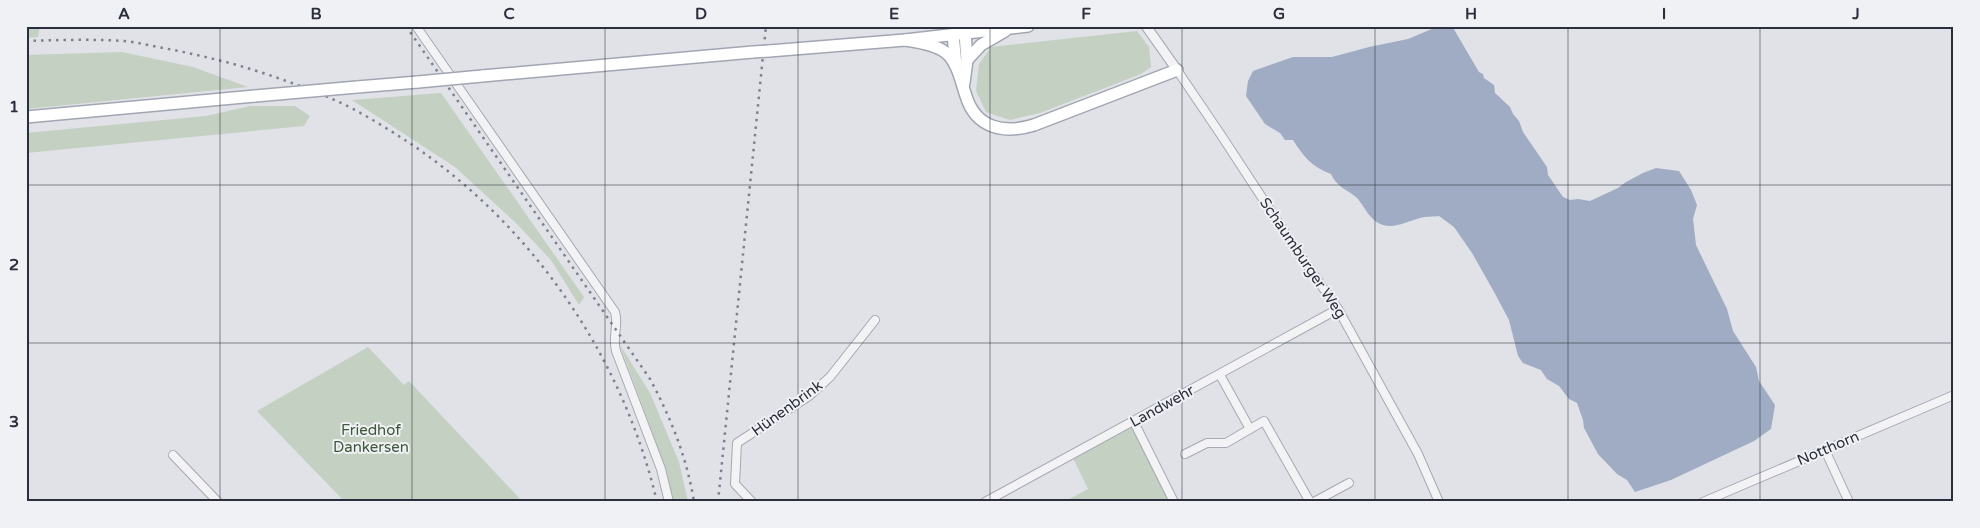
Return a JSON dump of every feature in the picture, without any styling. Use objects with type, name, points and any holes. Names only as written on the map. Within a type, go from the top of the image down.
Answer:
[{"type":"main road","points":[[26,117],[905,40],[1028,26]]},
{"type":"main road","points":[[967,60],[981,45],[1008,28]]},
{"type":"main road","points":[[964,87],[967,60],[965,33]]},
{"type":"main road","points":[[953,35],[956,68]]},
{"type":"main road","points":[[905,40],[940,48],[952,59],[972,110],[983,121],[997,128],[1019,129],[1177,70]]},
{"type":"street","points":[[416,26],[615,312],[618,321],[614,333],[616,351],[661,469],[669,502]]},
{"type":"street","name":"Schaumburger Weg","points":[[1146,26],[1222,134],[1297,251],[1338,309],[1418,454],[1439,502]]},
{"type":"street","name":"Landwehr","points":[[985,502],[1338,309]]},
{"type":"street","name":"Hünenbrink","points":[[752,502],[735,484],[737,443],[809,396],[830,377],[874,320]]},
{"type":"street","points":[[1220,375],[1250,429]]},
{"type":"street","name":"Notthorn","points":[[1702,502],[1954,395]]},
{"type":"street","points":[[1186,454],[1207,443],[1226,442],[1264,421],[1310,502]]},
{"type":"street","points":[[1134,422],[1174,502]]},
{"type":"street","points":[[1825,450],[1849,502]]},
{"type":"street","points":[[173,454],[218,502]]},
{"type":"street","points":[[1314,502],[1350,483]]},
{"type":"green space","points":[[26,26],[40,26],[38,37],[26,38]]},
{"type":"green space","points":[[1137,31],[1149,47],[1151,67],[1141,74],[1040,113],[1010,120],[986,112],[976,91],[979,64],[991,47]]},
{"type":"green space","points":[[122,52],[193,67],[248,87],[26,109],[26,55]]},
{"type":"green space","points":[[441,93],[584,297],[579,305],[551,260],[516,223],[455,167],[352,100]]},
{"type":"green space","points":[[250,106],[295,106],[310,116],[304,126],[26,153],[26,133],[206,116]]},
{"type":"green space","points":[[620,345],[650,393],[679,462],[688,502],[673,502],[667,472]]},
{"type":"green space","name":"Friedhof Dankersen","points":[[368,347],[404,385],[409,381],[523,502],[345,502],[257,411]]},
{"type":"green space","points":[[1130,428],[1136,431],[1170,502],[1064,502],[1088,489],[1073,458]]},
{"type":"water","points":[[1439,26],[1452,26],[1479,72],[1494,85],[1495,93],[1510,107],[1519,121],[1523,132],[1547,167],[1548,175],[1563,197],[1570,200],[1590,201],[1656,168],[1679,171],[1691,190],[1697,205],[1693,219],[1696,245],[1727,309],[1733,331],[1756,367],[1759,381],[1775,405],[1771,429],[1754,441],[1671,480],[1635,492],[1627,480],[1617,474],[1598,454],[1584,428],[1577,403],[1569,399],[1559,386],[1547,379],[1541,370],[1523,363],[1518,356],[1509,320],[1472,253],[1454,227],[1439,216],[1422,217],[1394,226],[1382,225],[1370,216],[1356,197],[1339,185],[1331,174],[1318,168],[1309,160],[1293,140],[1285,140],[1280,133],[1265,124],[1246,96],[1248,81],[1253,71],[1293,57],[1332,57],[1408,39]]},
{"type":"railway","points":[[406,26],[650,379],[665,408],[683,454],[694,502]]},
{"type":"railway","points":[[718,502],[766,26]]},
{"type":"railway","points":[[26,41],[128,41],[237,65],[288,81],[337,101],[366,116],[411,144],[455,177],[497,215],[534,256],[567,300],[597,347],[622,397],[642,449],[657,502]]}]
